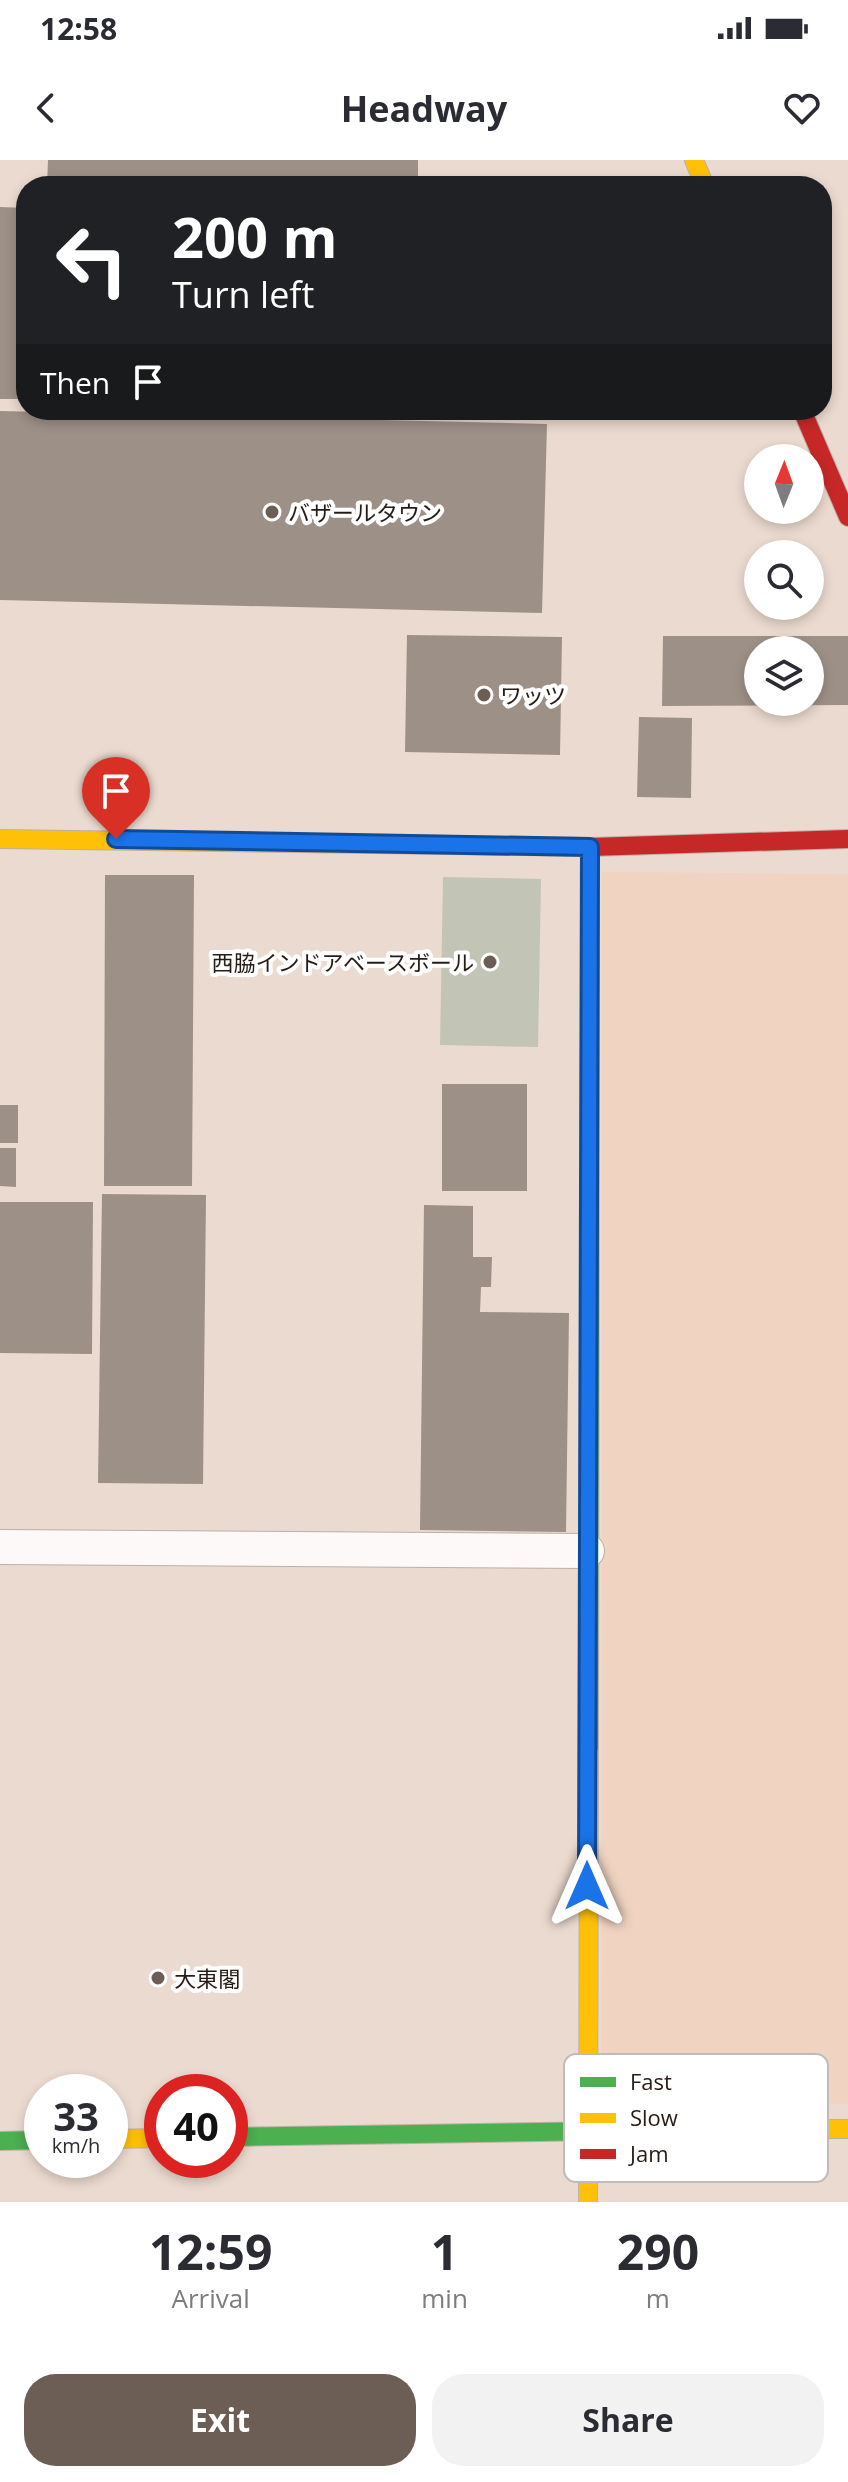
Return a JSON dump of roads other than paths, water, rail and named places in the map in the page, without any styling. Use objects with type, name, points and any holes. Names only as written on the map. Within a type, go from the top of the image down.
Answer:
[{"type":"street","points":[[806,420],[848,517]]},
{"type":"street","points":[[0,839],[590,847],[848,839]]},
{"type":"street","points":[[588,2054],[590,847]]},
{"type":"street","points":[[0,1547],[587,1551]]},
{"type":"street","points":[[828,2129],[848,2129]]},
{"type":"street","points":[[248,2137],[564,2130]]},
{"type":"street","points":[[0,2141],[24,2140]]},
{"type":"place","name":"バザールタウン","points":[[272,512]]},
{"type":"place","name":"ワッツ","points":[[484,695]]},
{"type":"place","name":"西脇インドアベースボール","points":[[490,962]]},
{"type":"place","name":"大東閣","points":[[158,1978]]}]
